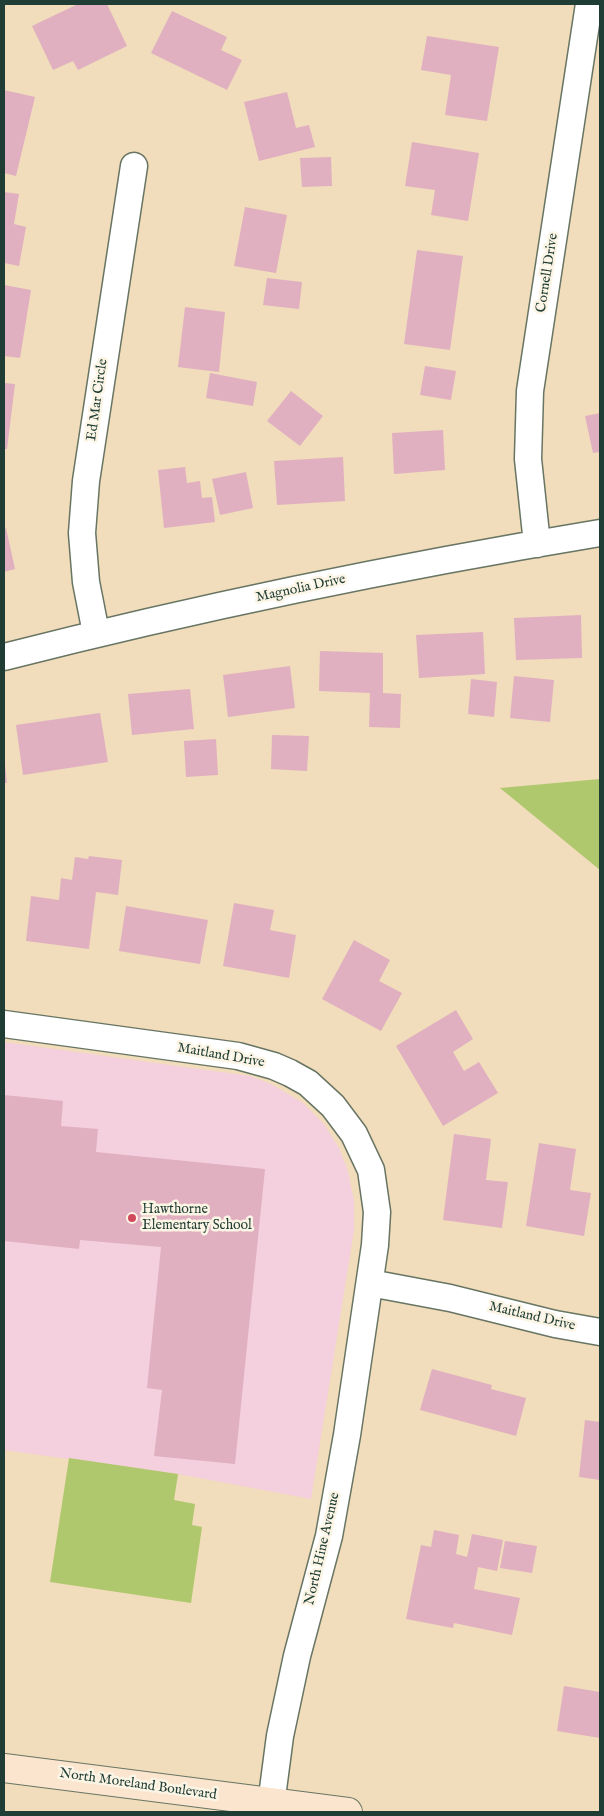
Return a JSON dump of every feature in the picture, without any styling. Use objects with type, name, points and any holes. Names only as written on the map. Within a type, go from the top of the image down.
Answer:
[{"type":"street","name":"Cornell Drive","points":[[537,544],[528,459],[530,390],[589,4]]},
{"type":"street","name":"Ed Mar Circle","points":[[96,634],[85,573],[82,533],[86,490],[134,166]]},
{"type":"street","name":"Magnolia Drive","points":[[4,657],[96,634],[299,589],[600,534]]},
{"type":"street","name":"Maitland Drive","points":[[4,1024],[238,1056],[274,1066],[290,1073],[308,1083],[333,1106],[354,1134],[371,1170],[377,1212],[376,1245],[370,1283],[450,1298],[556,1324],[600,1332]]},
{"type":"street","name":"North Hine Avenue","points":[[271,1808],[280,1736],[297,1656],[329,1536],[347,1435],[370,1283]]},
{"type":"street","name":"North Moreland Boulevard","points":[[4,1768],[271,1808],[348,1812]]},
{"type":"shaded area","points":[[4,1042],[250,1076],[273,1085],[303,1103],[324,1124],[339,1148],[348,1171],[354,1201],[354,1230],[311,1499],[178,1474],[4,1450]]},
{"type":"green space","points":[[600,779],[600,870],[500,788]]},
{"type":"green space","points":[[69,1458],[178,1474],[174,1500],[195,1504],[192,1525],[202,1527],[191,1603],[50,1582]]},
{"type":"building","points":[[78,4],[107,4],[127,46],[78,70],[73,61],[53,70],[32,26]]},
{"type":"building","points":[[172,11],[227,37],[221,50],[242,60],[227,90],[151,53]]},
{"type":"building","points":[[427,36],[499,47],[487,121],[445,115],[451,75],[421,70]]},
{"type":"building","points":[[4,90],[35,97],[16,176],[4,173]]},
{"type":"building","points":[[287,92],[296,128],[309,125],[315,147],[259,161],[244,102]]},
{"type":"building","points":[[412,142],[479,153],[468,221],[431,215],[435,190],[405,186]]},
{"type":"building","points":[[331,157],[332,186],[302,187],[300,158]]},
{"type":"building","points":[[4,192],[19,194],[14,224],[26,227],[19,266],[4,263]]},
{"type":"building","points":[[245,207],[287,215],[276,273],[234,266]]},
{"type":"building","points":[[417,250],[463,256],[450,350],[404,344]]},
{"type":"building","points":[[267,278],[302,282],[299,309],[263,305]]},
{"type":"building","points":[[4,285],[31,290],[20,358],[4,356]]},
{"type":"building","points":[[185,307],[225,312],[219,372],[178,367]]},
{"type":"building","points":[[425,366],[456,371],[451,400],[420,395]]},
{"type":"building","points":[[210,373],[257,382],[253,406],[206,398]]},
{"type":"building","points":[[4,383],[15,384],[7,449],[4,449]]},
{"type":"building","points":[[291,391],[323,416],[300,446],[267,421]]},
{"type":"building","points":[[600,413],[600,452],[593,453],[585,416]]},
{"type":"building","points":[[443,430],[445,470],[394,474],[392,433]]},
{"type":"building","points":[[343,457],[345,501],[277,505],[274,461]]},
{"type":"building","points":[[185,467],[187,483],[200,481],[202,498],[212,497],[215,522],[164,528],[158,470]]},
{"type":"building","points":[[246,472],[253,508],[220,515],[212,479]]},
{"type":"building","points":[[6,528],[15,569],[4,572],[4,529]]},
{"type":"building","points":[[581,615],[582,658],[516,660],[514,618]]},
{"type":"building","points":[[483,632],[485,674],[419,678],[416,635]]},
{"type":"building","points":[[320,651],[383,653],[383,693],[401,694],[400,728],[369,727],[370,693],[319,691]]},
{"type":"building","points":[[290,666],[295,708],[228,717],[223,675]]},
{"type":"building","points":[[514,676],[554,680],[550,722],[510,718]]},
{"type":"building","points":[[471,679],[497,682],[494,717],[468,714]]},
{"type":"building","points":[[190,689],[194,729],[132,735],[128,694]]},
{"type":"building","points":[[100,713],[108,762],[23,775],[16,725]]},
{"type":"building","points":[[272,735],[309,736],[307,771],[271,769]]},
{"type":"building","points":[[216,739],[218,775],[186,777],[184,741]]},
{"type":"building","points":[[5,765],[7,783],[4,783]]},
{"type":"building","points":[[89,856],[122,860],[118,895],[96,892],[89,949],[26,941],[31,896],[59,900],[61,878],[72,880],[75,857],[88,859]]},
{"type":"building","points":[[234,903],[274,910],[270,930],[296,935],[289,978],[223,966]]},
{"type":"building","points":[[126,906],[208,920],[200,964],[119,951]]},
{"type":"building","points":[[354,940],[390,960],[379,981],[402,993],[381,1031],[322,999]]},
{"type":"building","points":[[456,1010],[473,1039],[453,1052],[464,1071],[479,1062],[498,1093],[443,1126],[396,1046]]},
{"type":"building","points":[[4,1095],[63,1101],[61,1126],[98,1129],[96,1152],[265,1169],[235,1464],[154,1456],[162,1390],[147,1388],[161,1247],[80,1240],[79,1249],[4,1241]]},
{"type":"building","points":[[454,1134],[491,1139],[486,1180],[508,1182],[502,1228],[443,1220]]},
{"type":"building","points":[[539,1143],[576,1149],[570,1190],[591,1193],[584,1236],[526,1226]]},
{"type":"building","points":[[432,1369],[492,1385],[491,1389],[526,1398],[516,1436],[420,1410]]},
{"type":"building","points":[[585,1420],[600,1422],[600,1480],[579,1477]]},
{"type":"building","points":[[434,1530],[459,1535],[456,1554],[467,1557],[472,1534],[503,1540],[497,1571],[478,1567],[474,1589],[520,1598],[512,1635],[454,1623],[453,1628],[406,1619],[421,1545],[431,1547]]},
{"type":"building","points":[[505,1541],[537,1546],[532,1573],[500,1568]]},
{"type":"building","points":[[564,1686],[600,1692],[600,1738],[557,1731]]},
{"type":"place","name":"Hawthorne Elementary School","points":[[132,1218]]}]
